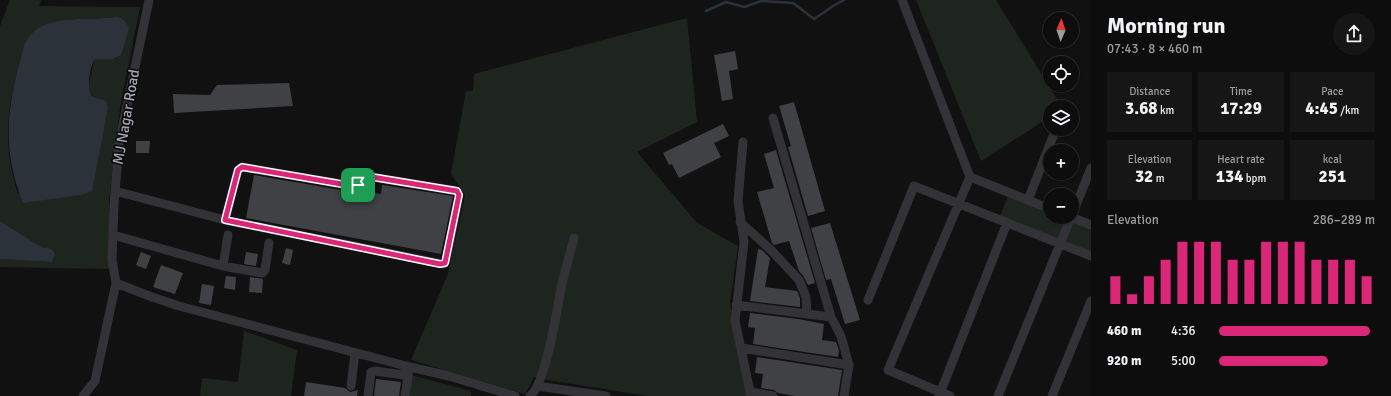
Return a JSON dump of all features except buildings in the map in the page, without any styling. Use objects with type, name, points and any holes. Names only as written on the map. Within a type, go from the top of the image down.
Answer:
[{"type":"street","name":"MJ Nagar Road","points":[[116,283],[112,260],[119,144],[149,0]]},
{"type":"street","points":[[902,0],[970,177],[888,370],[940,394],[950,396]]},
{"type":"street","points":[[773,118],[831,317],[841,336],[849,365],[844,396]]},
{"type":"street","points":[[1028,200],[1053,136]]},
{"type":"street","points":[[742,142],[738,201],[744,242],[735,321],[751,394],[773,396]]},
{"type":"street","points":[[115,191],[225,220],[443,264],[446,261],[459,195],[457,191],[454,190],[366,176],[362,177],[358,185],[353,186],[242,167],[238,170],[225,220]]},
{"type":"street","points":[[1079,197],[1091,168]]},
{"type":"street","points":[[970,177],[1043,206]]},
{"type":"street","points":[[868,300],[914,186],[1091,256]]},
{"type":"street","points":[[1079,220],[1091,225]]},
{"type":"street","points":[[740,222],[771,250],[799,280],[806,297],[807,314]]},
{"type":"street","points":[[940,394],[1007,223]]},
{"type":"street","points":[[998,396],[1068,224]]},
{"type":"street","points":[[113,235],[223,266],[262,273],[264,270],[269,243]]},
{"type":"street","points":[[223,266],[228,235]]},
{"type":"street","points":[[530,396],[533,394],[537,386],[552,337],[563,281],[574,238]]},
{"type":"street","points":[[83,396],[96,381],[116,283],[179,306],[355,353],[407,371]]},
{"type":"street","points":[[1052,396],[1091,301]]},
{"type":"street","points":[[736,305],[831,317]]},
{"type":"street","points":[[741,348],[849,365]]},
{"type":"street","points":[[351,386],[355,353]]},
{"type":"street","points":[[368,396],[371,373],[373,371],[407,371],[449,376],[515,396]]},
{"type":"street","points":[[406,396],[407,371]]},
{"type":"street","points":[[537,386],[606,396]]},
{"type":"shaded area","points":[[10,0],[41,0],[39,6],[140,7],[120,108],[109,200],[109,269],[0,267],[0,259],[52,262],[54,259],[54,254],[51,250],[43,248],[0,221],[0,26]],"holes":[[[119,18],[119,57],[113,59],[96,58],[94,60],[88,89],[95,98],[18,194],[12,174],[8,137],[14,84],[24,45],[34,31],[54,22],[79,19]]]},
{"type":"shaded area","points":[[916,0],[996,0],[1043,76],[1043,92],[1053,92],[1058,100],[1043,100],[1043,121],[981,161]]},
{"type":"shaded area","points":[[121,18],[127,24],[129,29],[121,55],[113,59],[95,59],[89,78],[90,93],[95,98],[106,101],[108,107],[92,191],[81,195],[23,203],[11,162],[9,124],[14,86],[24,45],[34,31],[47,24],[70,20]]},
{"type":"shaded area","points":[[687,18],[697,122],[637,152],[697,223],[738,246],[730,303],[747,396],[648,396],[534,377],[525,394],[411,360],[448,274],[465,195],[451,174],[466,91],[473,91],[474,74]]},
{"type":"shaded area","points":[[1008,196],[1043,210],[1043,224],[1078,224],[1091,229],[1091,252],[1000,216]]},
{"type":"shaded area","points":[[0,221],[43,248],[49,248],[52,250],[55,255],[52,262],[0,259]]},
{"type":"shaded area","points":[[244,331],[297,350],[291,396],[200,396],[202,378],[238,382]]},
{"type":"shaded area","points":[[411,375],[471,391],[471,396],[408,396]]},
{"type":"waterway","points":[[706,11],[726,2],[744,7],[761,1],[793,3],[814,19],[844,0]]},
{"type":"route","points":[[242,167],[353,186],[358,185],[362,177],[366,176],[457,191],[459,195],[445,263],[440,264],[225,220],[238,170],[242,167]]}]
